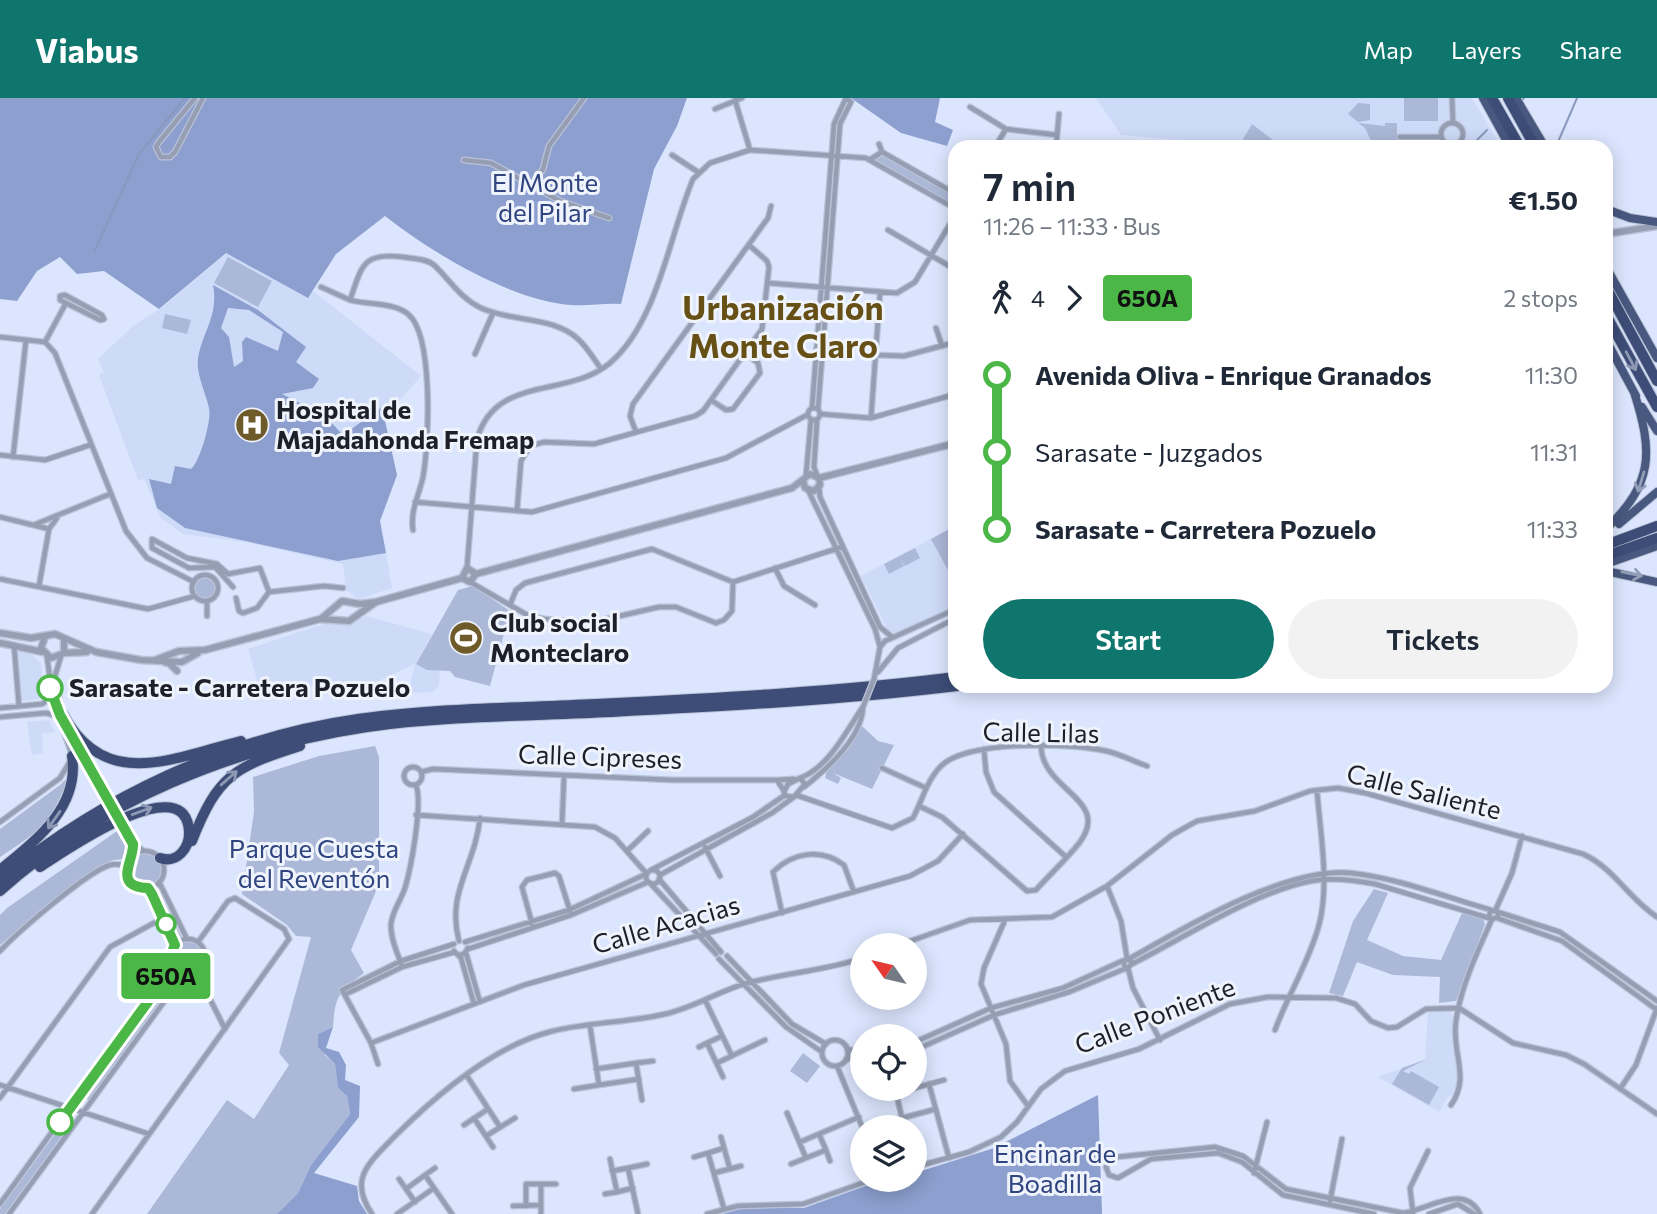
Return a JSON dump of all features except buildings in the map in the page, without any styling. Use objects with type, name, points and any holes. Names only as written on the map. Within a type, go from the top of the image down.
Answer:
[{"type":"highway","points":[[1483,98],[1506,140]]},
{"type":"highway","points":[[1492,98],[1516,140]]},
{"type":"highway","points":[[1508,98],[1531,140]]},
{"type":"highway","points":[[1516,98],[1541,140]]},
{"type":"highway","points":[[1613,212],[1657,224]]},
{"type":"highway","points":[[1613,279],[1657,358]]},
{"type":"highway","points":[[1613,300],[1657,381]]},
{"type":"highway","points":[[1613,328],[1657,407]]},
{"type":"highway","points":[[1613,353],[1657,431]]},
{"type":"highway","points":[[1613,523],[1636,497],[1643,478],[1647,434],[1634,392]]},
{"type":"highway","points":[[1613,526],[1657,492]]},
{"type":"highway","points":[[1613,542],[1657,526]]},
{"type":"highway","points":[[1613,554],[1657,538]]},
{"type":"highway","points":[[1613,562],[1657,546]]},
{"type":"highway","points":[[1613,573],[1657,582]]},
{"type":"highway","points":[[60,715],[91,749],[116,761],[137,765],[158,764],[273,733],[412,713],[766,695],[948,678]]},
{"type":"highway","points":[[0,894],[79,833],[181,779],[268,748],[366,727],[765,704],[948,687]]},
{"type":"highway","points":[[164,872],[191,845],[215,792],[243,767],[313,741],[366,727]]},
{"type":"highway","points":[[0,880],[75,825],[150,783],[232,750],[307,729]]},
{"type":"highway","points":[[0,870],[49,828],[62,808],[72,780],[72,756]]},
{"type":"highway","points":[[0,894],[63,852],[111,825],[151,807],[164,806],[181,813],[187,820],[190,835],[181,854],[167,860],[160,858]]},
{"type":"street","points":[[195,98],[159,142],[156,148],[161,157],[170,157],[175,152],[203,98]]},
{"type":"street","points":[[533,184],[543,169],[550,146],[584,98]]},
{"type":"street","points":[[715,109],[742,98]]},
{"type":"street","points":[[835,154],[834,124],[846,98],[850,102],[840,124],[835,154],[806,483],[880,627],[899,642],[898,648]]},
{"type":"street","points":[[1400,135],[1444,139],[1452,123],[1452,98]]},
{"type":"street","points":[[735,100],[750,150]]},
{"type":"street","points":[[970,107],[1006,129],[1057,135]]},
{"type":"street","points":[[1057,140],[1059,114]]},
{"type":"street","points":[[1452,123],[1462,131],[1459,140]]},
{"type":"street","points":[[999,140],[1006,129]]},
{"type":"street","points":[[879,144],[882,152],[948,189]]},
{"type":"street","points":[[462,578],[467,568],[477,439],[489,413],[513,396],[586,376],[601,369],[619,354],[643,321],[687,192],[698,172],[725,157],[750,150],[835,154],[871,159],[948,207]]},
{"type":"street","points":[[871,159],[882,152]]},
{"type":"street","points":[[672,155],[698,172]]},
{"type":"street","points":[[464,160],[491,163],[560,201],[609,218]]},
{"type":"street","points":[[635,432],[630,416],[633,404],[768,218],[771,206]]},
{"type":"street","points":[[1613,233],[1657,224]]},
{"type":"street","points":[[768,284],[880,293],[907,289],[915,282],[948,226]]},
{"type":"street","points":[[888,230],[948,265]]},
{"type":"street","points":[[517,511],[521,461],[530,446],[544,442],[594,444],[695,416],[711,400],[762,329],[768,284],[767,261],[749,245]]},
{"type":"street","points":[[350,300],[361,267],[378,255],[431,262],[466,300],[493,313],[566,330],[583,345],[601,369]]},
{"type":"street","points":[[321,287],[350,300],[402,310],[419,327],[428,392],[422,478],[412,519],[414,530]]},
{"type":"street","points":[[871,418],[880,293]]},
{"type":"street","points":[[60,296],[104,319],[100,320],[66,303],[60,296]]},
{"type":"street","points":[[45,342],[66,303]]},
{"type":"street","points":[[475,354],[493,313]]},
{"type":"street","points":[[936,328],[942,346]]},
{"type":"street","points":[[0,337],[45,342],[55,353],[126,531],[147,558],[194,582]]},
{"type":"street","points":[[13,457],[26,340]]},
{"type":"street","points":[[876,355],[904,356],[948,344]]},
{"type":"street","points":[[711,400],[726,410],[733,409],[760,373],[758,363],[745,353]]},
{"type":"street","points":[[415,502],[532,512],[726,458],[814,414],[871,418],[948,396]]},
{"type":"street","points":[[378,1065],[371,1044],[346,994],[402,964],[459,942],[531,920],[570,912],[772,813],[795,796],[852,737],[875,677],[880,647],[840,548],[814,467],[814,414]]},
{"type":"street","points":[[0,455],[45,460],[90,445]]},
{"type":"street","points":[[320,619],[346,600],[376,602],[462,578],[475,580],[806,483],[948,445]]},
{"type":"street","points":[[806,483],[819,481]]},
{"type":"street","points":[[36,524],[110,494]]},
{"type":"street","points":[[39,587],[49,529],[60,515]]},
{"type":"street","points":[[0,517],[49,529]]},
{"type":"street","points":[[152,539],[187,558],[217,564],[228,574],[232,585],[215,567],[188,568],[166,558],[152,548],[152,539]]},
{"type":"street","points":[[510,605],[516,590],[524,583],[646,549],[671,554],[733,582],[840,548]]},
{"type":"street","points":[[228,574],[251,567],[260,568],[269,592]]},
{"type":"street","points":[[467,568],[475,580],[529,616],[589,622],[659,607],[676,607],[716,623],[724,620],[732,611],[733,582]]},
{"type":"street","points":[[775,568],[784,586],[815,605]]},
{"type":"street","points":[[194,582],[202,576],[216,581],[216,596],[207,601]]},
{"type":"street","points":[[0,579],[148,609],[195,596],[207,601]]},
{"type":"street","points":[[194,582],[195,596]]},
{"type":"street","points":[[236,598],[243,613],[257,608],[269,592],[324,586],[343,588]]},
{"type":"street","points":[[207,601],[207,616]]},
{"type":"street","points":[[353,602],[357,609],[355,616]]},
{"type":"street","points":[[176,658],[184,652],[205,650],[320,619],[349,621],[376,602]]},
{"type":"street","points":[[337,606],[340,619]]},
{"type":"street","points":[[880,647],[894,637],[948,613]]},
{"type":"street","points":[[875,677],[887,658],[898,648],[948,622]]},
{"type":"street","points":[[0,633],[31,638],[55,634],[96,652]]},
{"type":"street","points":[[46,637],[41,644],[52,699],[60,715],[133,844],[160,858],[164,872],[159,882],[148,888],[131,883],[127,866],[133,856],[133,844]]},
{"type":"street","points":[[0,822],[60,778],[72,756],[60,715],[55,676],[63,654],[64,639]]},
{"type":"street","points":[[0,643],[45,654],[96,652],[155,660],[169,663],[177,671],[176,658]]},
{"type":"street","points":[[15,645],[19,706]]},
{"type":"street","points":[[155,660],[186,660],[205,650]]},
{"type":"street","points":[[184,652],[186,660]]},
{"type":"street","points":[[880,655],[887,658]]},
{"type":"street","points":[[0,708],[47,703],[52,699]]},
{"type":"street","points":[[52,699],[70,732]]},
{"type":"street","points":[[34,705],[35,714]]},
{"type":"street","points":[[402,964],[467,951],[649,883],[766,809],[785,794],[797,779],[807,775],[837,745],[863,707]]},
{"type":"street","points":[[0,717],[52,713],[60,715]]},
{"type":"street","points":[[919,806],[942,817],[1031,892],[1084,835],[1088,815],[1083,804],[1046,770],[1042,762],[1041,747]]},
{"type":"street","name":"Calle Lilas","points":[[785,794],[808,798],[892,828],[913,818],[933,775],[953,757],[984,749],[1041,747],[1106,751],[1147,766]]},
{"type":"street","points":[[984,749],[989,783],[994,792],[1066,857]]},
{"type":"street","points":[[402,964],[391,936],[391,922],[405,889],[416,815],[416,785],[422,779],[421,772],[414,767],[404,772],[405,781],[416,785]]},
{"type":"street","points":[[882,768],[926,788]]},
{"type":"street","name":"Calle Cipreses","points":[[421,772],[433,769],[672,780],[797,779]]},
{"type":"street","points":[[562,825],[564,776]]},
{"type":"street","points":[[797,779],[804,781],[808,798]]},
{"type":"street","points":[[777,780],[785,794]]},
{"type":"street","name":"Calle Saliente","points":[[928,935],[970,920],[1052,917],[1107,886],[1172,835],[1197,821],[1255,811],[1317,790],[1338,788],[1522,836],[1592,858],[1612,872],[1637,902],[1657,917]]},
{"type":"street","points":[[1275,1030],[1320,923],[1323,880],[1317,790]]},
{"type":"street","points":[[416,815],[480,818],[603,830],[627,850],[648,873],[659,877],[743,984],[786,1027],[822,1052],[826,1063],[837,1066]]},
{"type":"street","points":[[477,1003],[457,953],[459,942],[454,906],[477,842],[480,818]]},
{"type":"street","points":[[627,850],[648,831]]},
{"type":"street","name":"Calle Acacias","points":[[371,1044],[524,985],[706,935],[927,869],[963,834]]},
{"type":"street","points":[[1451,1105],[1462,1078],[1455,1034],[1459,1008],[1471,967],[1512,873],[1522,836]]},
{"type":"street","points":[[704,846],[720,876]]},
{"type":"street","points":[[133,856],[145,851]]},
{"type":"street","points":[[782,912],[773,872],[807,853],[819,854],[844,865],[854,892]]},
{"type":"street","points":[[0,951],[43,912],[96,873],[109,865],[127,866]]},
{"type":"street","points":[[533,927],[522,887],[527,880],[550,872],[559,876],[570,912]]},
{"type":"street","points":[[648,873],[649,883],[719,955]]},
{"type":"street","points":[[927,1037],[991,1008],[1063,988],[1127,963],[1278,883],[1322,873],[1373,877],[1494,914],[1562,941],[1657,1009],[1636,1065],[1620,1089]]},
{"type":"street","points":[[927,1046],[994,1015],[1069,992],[1277,890],[1323,880],[1375,884],[1560,932],[1657,1001]]},
{"type":"street","points":[[159,882],[187,939]]},
{"type":"street","points":[[1107,886],[1121,921],[1133,988],[1160,1040]]},
{"type":"street","points":[[0,1204],[173,964],[175,945],[148,888]]},
{"type":"street","points":[[92,1214],[289,939],[284,929],[235,898],[228,901],[198,942]]},
{"type":"street","points":[[0,1098],[110,947],[163,918]]},
{"type":"street","points":[[1005,920],[981,977],[983,992],[1006,1044],[1010,1081],[1028,1106]]},
{"type":"street","points":[[175,945],[187,939],[198,942]]},
{"type":"street","points":[[9,1214],[185,973],[196,971],[205,958],[198,942]]},
{"type":"street","points":[[459,942],[467,951],[477,1003]]},
{"type":"street","points":[[727,956],[792,1024],[826,1044],[840,1042],[850,1050]]},
{"type":"street","points":[[372,1214],[360,1187],[364,1172],[376,1156],[437,1096],[527,1040],[549,1032],[662,1015],[706,1002],[743,984],[850,961]]},
{"type":"street","points":[[173,964],[185,973]]},
{"type":"street","points":[[196,971],[225,1029]]},
{"type":"street","name":"Calle Poniente","points":[[927,1164],[1001,1137],[1048,1082],[1065,1071],[1160,1040],[1230,1004],[1289,996],[1346,1001],[1360,1009],[1375,1024],[1388,1028],[1397,1027],[1426,1009],[1459,1008]]},
{"type":"street","points":[[706,1002],[732,1056]]},
{"type":"street","points":[[1459,1008],[1505,1039],[1566,1055],[1598,1072],[1657,1114]]},
{"type":"street","points":[[590,1026],[599,1085]]},
{"type":"street","points":[[699,1047],[722,1036]]},
{"type":"street","points":[[717,1063],[765,1040]]},
{"type":"street","points":[[707,1043],[723,1077]]},
{"type":"street","points":[[822,1052],[826,1044]]},
{"type":"street","points":[[846,1059],[847,1049]]},
{"type":"street","points":[[837,1066],[850,1059]]},
{"type":"street","points":[[596,1069],[653,1061]]},
{"type":"street","points":[[636,1063],[642,1100]]},
{"type":"street","points":[[837,1066],[858,1115]]},
{"type":"street","points":[[467,1076],[500,1127]]},
{"type":"street","points":[[574,1089],[639,1079]]},
{"type":"street","points":[[944,1080],[929,1084],[949,1158]]},
{"type":"street","points":[[0,1085],[149,1134]]},
{"type":"street","points":[[464,1125],[488,1109]]},
{"type":"street","points":[[913,1115],[936,1109]]},
{"type":"street","points":[[788,1113],[806,1158]]},
{"type":"street","points":[[474,1118],[493,1147]]},
{"type":"street","points":[[486,1136],[515,1118]]},
{"type":"street","points":[[800,1142],[850,1121]]},
{"type":"street","points":[[1254,1173],[1258,1167],[1267,1122]]},
{"type":"street","points":[[819,1134],[830,1161]]},
{"type":"street","points":[[721,1137],[730,1169]]},
{"type":"street","points":[[1330,1203],[1342,1139]]},
{"type":"street","points":[[1374,1214],[1330,1203],[1286,1189],[1269,1179],[1243,1156],[1215,1147],[1117,1157],[1109,1161],[1106,1167],[1108,1175],[1118,1178],[1152,1159],[1218,1153],[1241,1162],[1283,1195],[1330,1203],[1402,1213],[1413,1213],[1459,1198],[1469,1200],[1480,1214]]},
{"type":"street","points":[[694,1157],[724,1149]]},
{"type":"street","points":[[791,1164],[826,1150]]},
{"type":"street","points":[[1413,1213],[1410,1188],[1429,1152]]},
{"type":"street","points":[[708,1153],[724,1209]]},
{"type":"street","points":[[610,1159],[617,1192]]},
{"type":"street","points":[[612,1171],[647,1164]]},
{"type":"street","points":[[714,1173],[741,1166]]},
{"type":"street","points":[[406,1189],[435,1168]]},
{"type":"street","points":[[628,1168],[638,1214]]},
{"type":"street","points":[[425,1175],[452,1214]]},
{"type":"street","points":[[399,1179],[415,1202]]},
{"type":"street","points":[[526,1206],[526,1184],[556,1184]]},
{"type":"street","points":[[541,1184],[541,1214]]},
{"type":"street","points":[[707,1214],[738,1206],[803,1204],[850,1187]]},
{"type":"street","points":[[397,1214],[434,1188]]},
{"type":"street","points":[[606,1194],[633,1188]]},
{"type":"street","points":[[1429,1214],[1458,1204],[1474,1214]]},
{"type":"street","points":[[513,1206],[541,1205]]},
{"type":"shaded area","points":[[1096,98],[1472,98],[1497,140],[1179,140],[1121,135]]},
{"type":"shaded area","name":"Hospital de Majadahonda Fremap","points":[[226,253],[309,296],[313,291],[421,376],[383,419],[397,475],[380,521],[392,588],[359,599],[346,590],[343,564],[246,542],[183,534],[161,518],[144,479],[138,480],[99,375],[104,372],[98,359],[133,326],[163,307]]},
{"type":"shaded area","points":[[948,530],[948,609],[899,634],[888,630],[861,576]]},
{"type":"shaded area","points":[[366,616],[432,634],[416,663],[427,670],[440,670],[439,686],[433,692],[408,693],[415,664],[357,691],[282,682],[258,683],[248,649],[333,621],[346,625]]},
{"type":"shaded area","points":[[18,650],[27,651],[41,663],[44,698],[20,701]]},
{"type":"shaded area","points":[[49,720],[55,732],[42,734],[43,753],[32,755],[27,722]]},
{"type":"shaded area","points":[[1450,1011],[1453,1015],[1452,1043],[1458,1076],[1455,1094],[1448,1097],[1439,1112],[1378,1077],[1425,1060],[1428,1013]]},
{"type":"green space","name":"El Monte del Pilar","points":[[0,98],[687,98],[677,126],[654,169],[621,304],[572,305],[524,295],[449,259],[385,216],[336,254],[308,298],[226,253],[159,309],[104,271],[77,274],[60,257],[37,271],[17,301],[0,299]]},
{"type":"green space","points":[[851,98],[940,98],[935,122],[953,130],[947,146],[901,133]]},
{"type":"green space","points":[[1404,98],[1438,98],[1438,121],[1404,121]]},
{"type":"green space","points":[[1358,103],[1370,104],[1370,120],[1358,122],[1348,114]]},
{"type":"green space","points":[[1358,123],[1385,126],[1385,123],[1397,123],[1397,140],[1371,140],[1365,128]]},
{"type":"green space","points":[[1252,124],[1273,140],[1243,140]]},
{"type":"green space","points":[[878,155],[884,155],[948,193],[948,202],[874,159]]},
{"type":"green space","points":[[228,257],[272,281],[258,307],[214,283]]},
{"type":"green space","points":[[213,285],[258,310],[306,347],[296,362],[319,379],[313,388],[282,394],[324,415],[343,435],[382,407],[397,475],[380,521],[386,553],[338,561],[185,528],[157,508],[149,479],[171,484],[175,466],[191,469],[198,458],[209,422],[209,408],[200,378],[198,359],[212,315]],"holes":[[[228,308],[249,310],[283,332],[278,351],[246,337],[242,342],[243,361],[234,367],[229,337],[221,328]]]},
{"type":"green space","points":[[165,314],[191,320],[187,334],[162,328]]},
{"type":"green space","points":[[948,530],[948,570],[931,539]]},
{"type":"green space","points":[[915,548],[920,558],[905,566],[900,558],[904,566],[889,574],[884,564]]},
{"type":"green space","points":[[205,578],[212,581],[215,588],[212,595],[205,598],[198,595],[195,588],[198,581]]},
{"type":"green space","name":"Club social Monteclaro","points":[[473,586],[510,611],[490,686],[455,677],[450,671],[427,670],[416,664],[458,590]]},
{"type":"green space","points":[[862,726],[878,741],[894,745],[872,789],[833,773],[841,778],[838,784],[825,778],[827,770]]},
{"type":"green space","name":"Parque Cuesta del Reventón","points":[[375,746],[379,757],[379,884],[351,950],[364,973],[340,995],[335,1008],[333,1027],[318,1034],[325,1055],[335,1064],[338,1088],[347,1096],[350,1114],[311,1165],[298,1193],[277,1214],[147,1214],[227,1100],[254,1119],[289,1065],[279,1053],[311,937],[296,936],[287,925],[242,894],[254,812],[253,777],[319,756]]},
{"type":"green space","points":[[69,776],[56,805],[43,824],[26,840],[0,857],[0,829]]},
{"type":"green space","points":[[120,829],[130,850],[126,859],[105,864],[50,902],[0,945],[0,915],[7,908]]},
{"type":"green space","points":[[145,854],[157,858],[161,870],[157,882],[145,886],[133,882],[129,870],[133,858]]},
{"type":"green space","points":[[157,887],[182,938],[177,940],[152,890]]},
{"type":"green space","points":[[1374,889],[1388,893],[1367,940],[1403,956],[1441,960],[1462,913],[1483,919],[1485,924],[1456,1001],[1439,1003],[1440,977],[1393,975],[1357,962],[1343,996],[1329,993],[1353,921]]},
{"type":"green space","points":[[188,941],[194,942],[202,950],[202,962],[194,970],[188,971],[182,970],[174,962],[173,956],[174,950],[182,942]]},
{"type":"green space","points":[[170,976],[175,980],[88,1100],[83,1096]]},
{"type":"green space","points":[[333,1027],[326,1048],[339,1052],[346,1065],[345,1080],[360,1086],[359,1117],[314,1173],[357,1186],[359,1201],[367,1214],[277,1214],[298,1193],[311,1165],[350,1114],[347,1096],[338,1088],[335,1064],[318,1047],[318,1034]]},
{"type":"green space","points":[[803,1053],[820,1066],[807,1083],[790,1071]]},
{"type":"green space","points":[[1427,1059],[1403,1071],[1409,1074],[1411,1071],[1439,1087],[1429,1105],[1392,1084],[1402,1068]]},
{"type":"green space","name":"Encinar de Boadilla","points":[[1098,1095],[1102,1214],[722,1214],[744,1208],[804,1208],[850,1191],[927,1192],[927,1169],[994,1148]]},
{"type":"green space","points":[[64,1122],[69,1126],[5,1214],[0,1214],[0,1209]]},
{"type":"waterway","points":[[95,250],[139,154],[185,98]]},
{"type":"waterway","points":[[1559,140],[1577,98]]},
{"type":"waterway","points":[[1477,140],[1487,130]]},
{"type":"bus line","name":"650A","points":[[50,688],[64,723],[133,844],[133,856],[127,866],[128,877],[136,886],[148,888],[175,945],[169,973],[60,1122]]},
{"type":"place","name":"Hospital de Majadahonda Fremap","points":[[252,425]]},
{"type":"place","name":"Club social Monteclaro","points":[[466,638]]},
{"type":"place","name":"Sarasate - Carretera Pozuelo","points":[[50,688]]},
{"type":"district","name":"Urbanización Monte Claro","points":[[783,327]]}]
